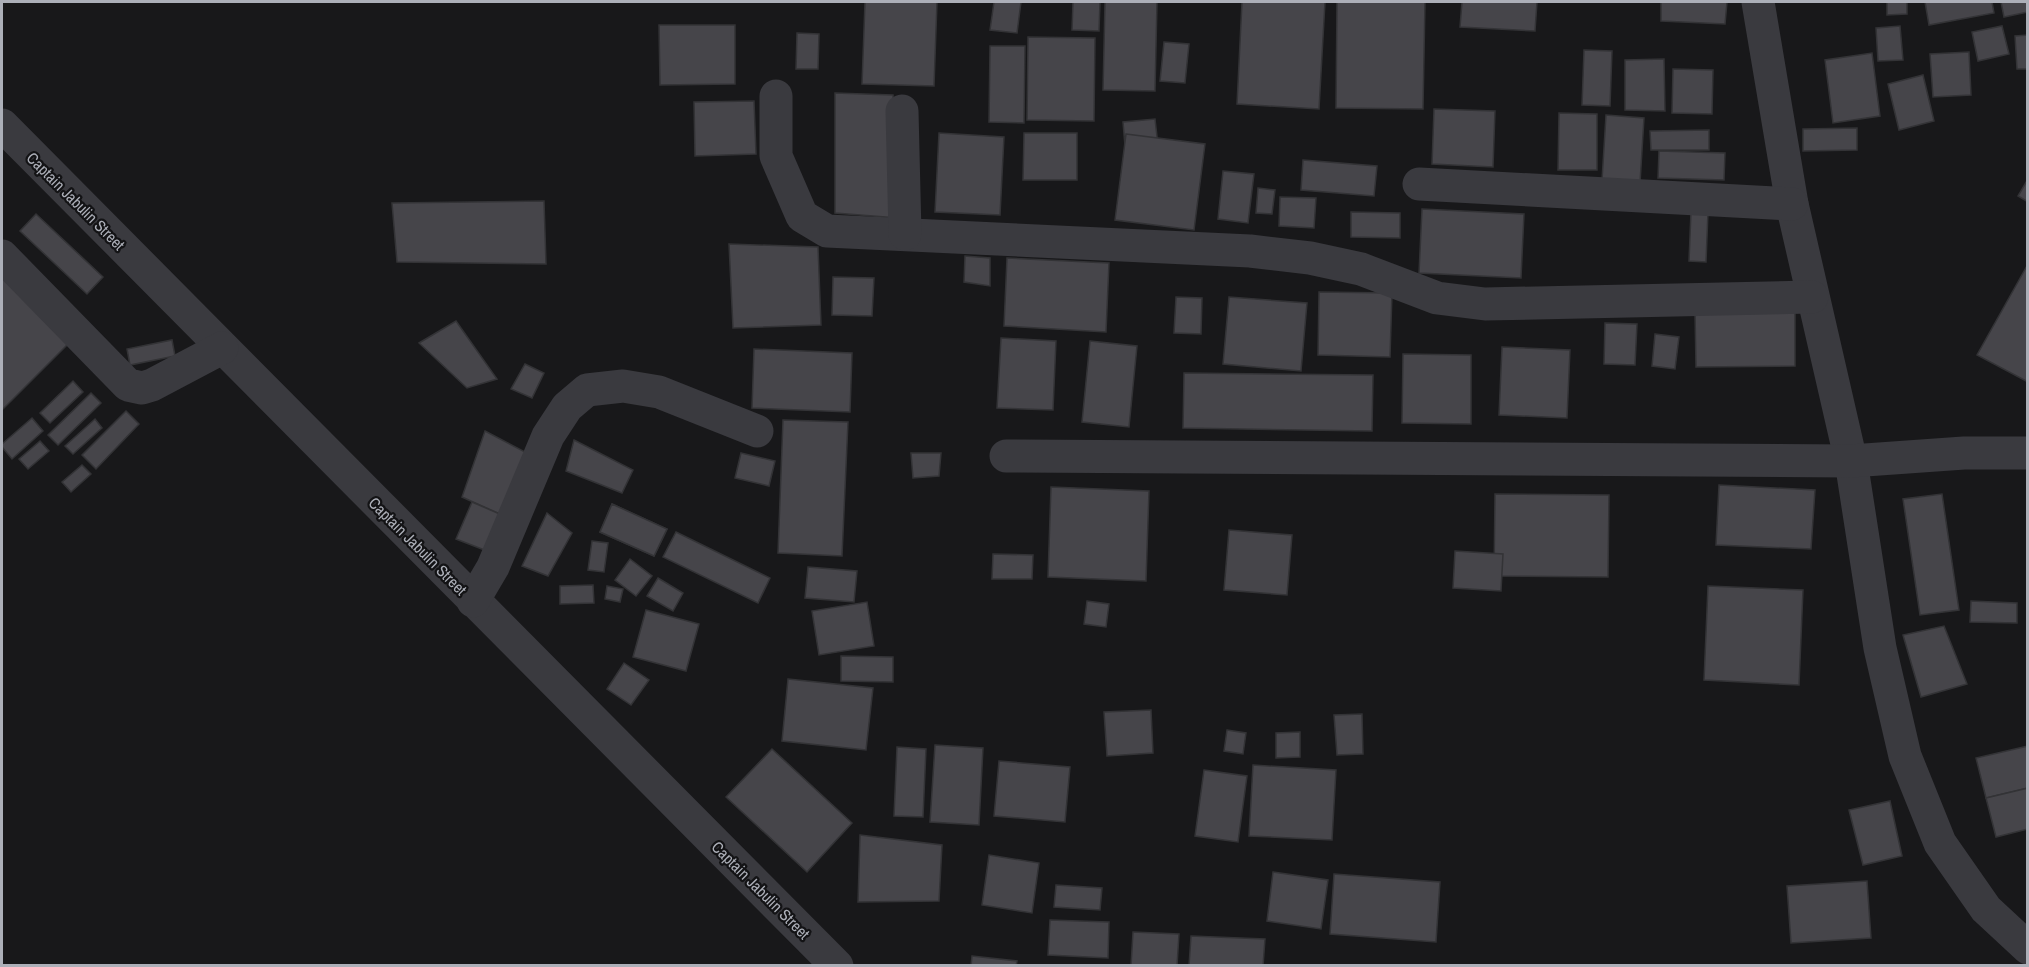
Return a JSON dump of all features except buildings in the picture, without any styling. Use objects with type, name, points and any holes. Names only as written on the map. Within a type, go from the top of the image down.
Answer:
[{"type":"street","points":[[1758,2],[1792,204],[1851,461],[1880,648],[1905,756],[1940,843],[1986,909],[2028,948]]},
{"type":"street","points":[[776,96],[776,156],[802,216],[827,231],[1250,251],[1310,258],[1361,269],[1437,297],[1485,304],[1812,297]]},
{"type":"street","points":[[902,111],[905,234]]},
{"type":"street","name":"Captain Jabulin Street","points":[[2,125],[837,966]]},
{"type":"street","points":[[1419,184],[1792,204]]},
{"type":"street","points":[[2,256],[128,385],[142,388],[152,385],[222,348]]},
{"type":"street","points":[[473,601],[493,567],[548,436],[567,407],[587,390],[622,386],[659,392],[757,431]]},
{"type":"street","points":[[1006,456],[1851,461],[1964,453],[2028,453]]}]
